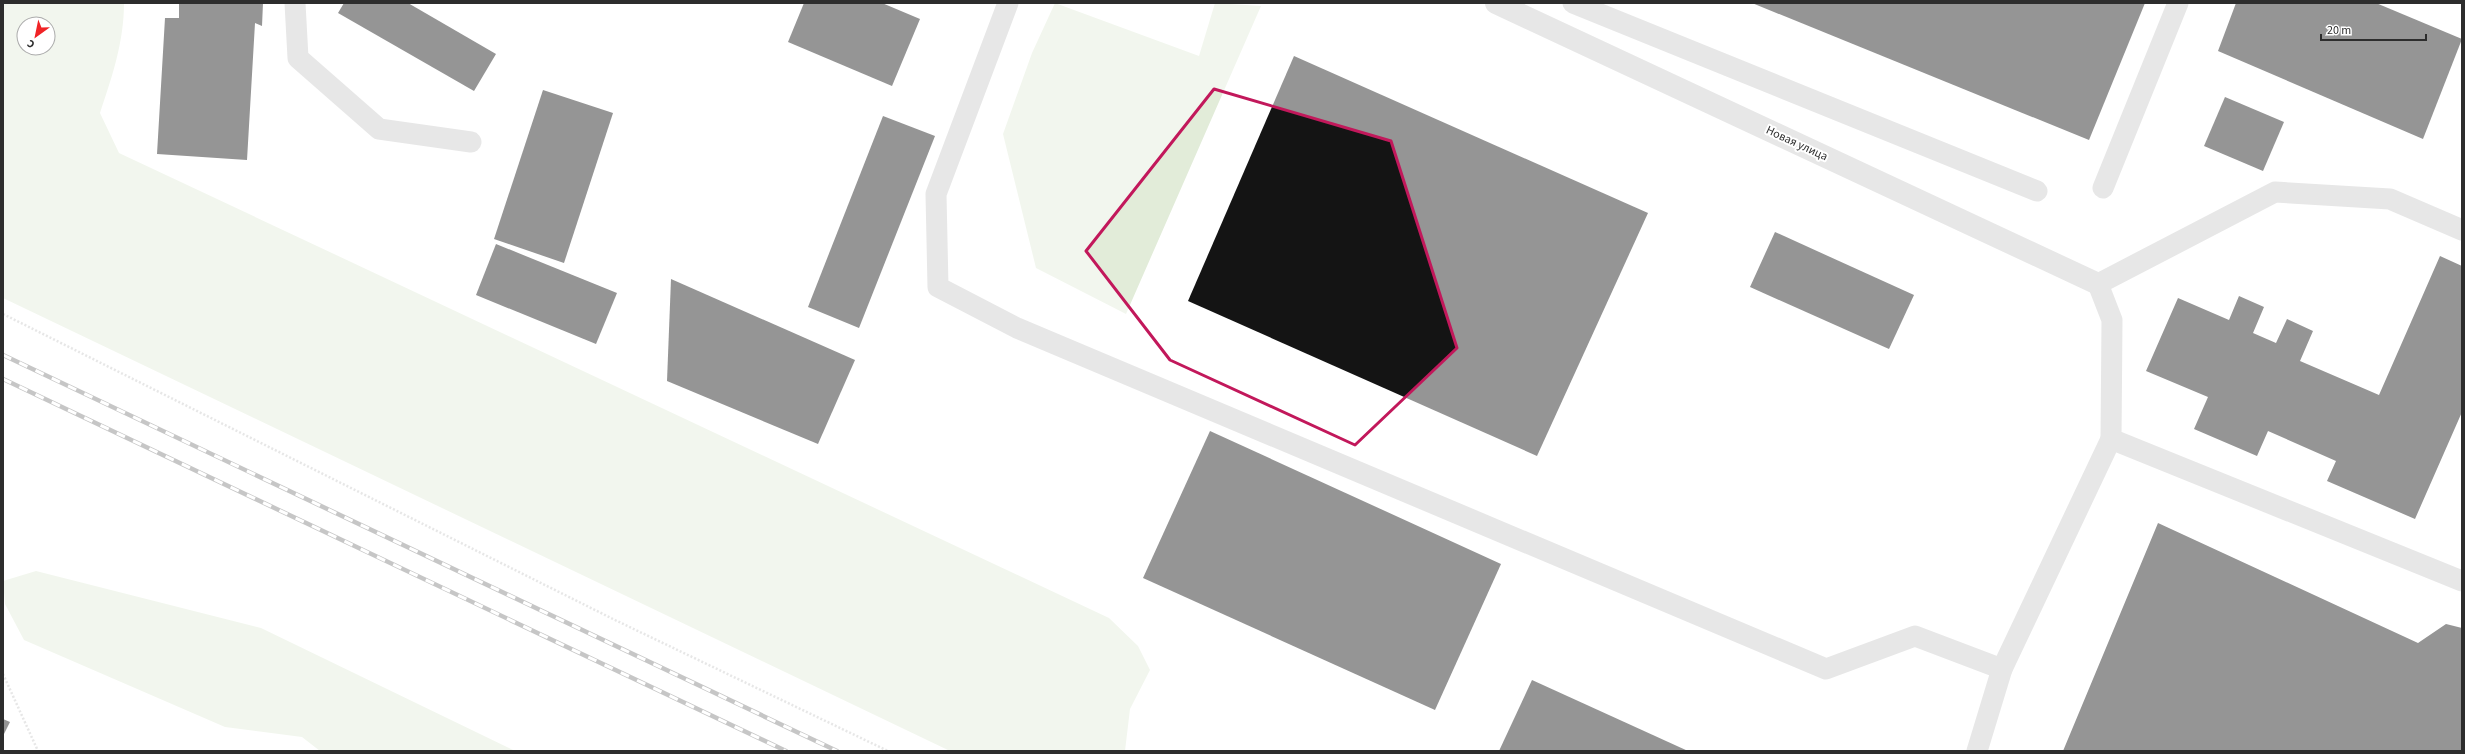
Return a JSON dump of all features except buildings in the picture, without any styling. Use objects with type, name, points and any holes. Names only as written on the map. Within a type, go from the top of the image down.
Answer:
[{"type":"street","name":"Новая улица","points":[[1496,3],[2098,284]]},
{"type":"lane","points":[[294,3],[298,58],[379,129],[471,142]]},
{"type":"lane","points":[[1008,3],[936,194],[938,287],[1017,328],[1826,669],[1915,636],[2002,669]]},
{"type":"lane","points":[[1573,3],[2037,191]]},
{"type":"lane","points":[[2103,188],[2178,3]]},
{"type":"lane","points":[[1977,751],[2002,669],[2111,439],[2112,320],[2098,284],[2275,192],[2390,199],[2462,230]]},
{"type":"lane","points":[[2111,439],[2462,581]]},
{"type":"path","points":[[3,314],[615,620],[888,751]]},
{"type":"path","points":[[3,674],[38,751]]},
{"type":"highlighted area","points":[[1214,89],[1391,141],[1457,348],[1355,445],[1170,360],[1086,251]]},
{"type":"green space","points":[[3,3],[124,3],[120,45],[100,113],[119,153],[1109,618],[1138,646],[1150,670],[1130,709],[1125,751],[950,751],[3,298]]},
{"type":"green space","points":[[1055,3],[1199,56],[1215,3],[1261,6],[1126,314],[1036,268],[1003,134],[1032,53]]},
{"type":"green space","points":[[36,571],[261,628],[515,751],[320,751],[302,737],[225,727],[24,640],[5,604],[3,581]]},
{"type":"railway","points":[[3,355],[837,751]]},
{"type":"railway","points":[[3,379],[786,751]]}]
